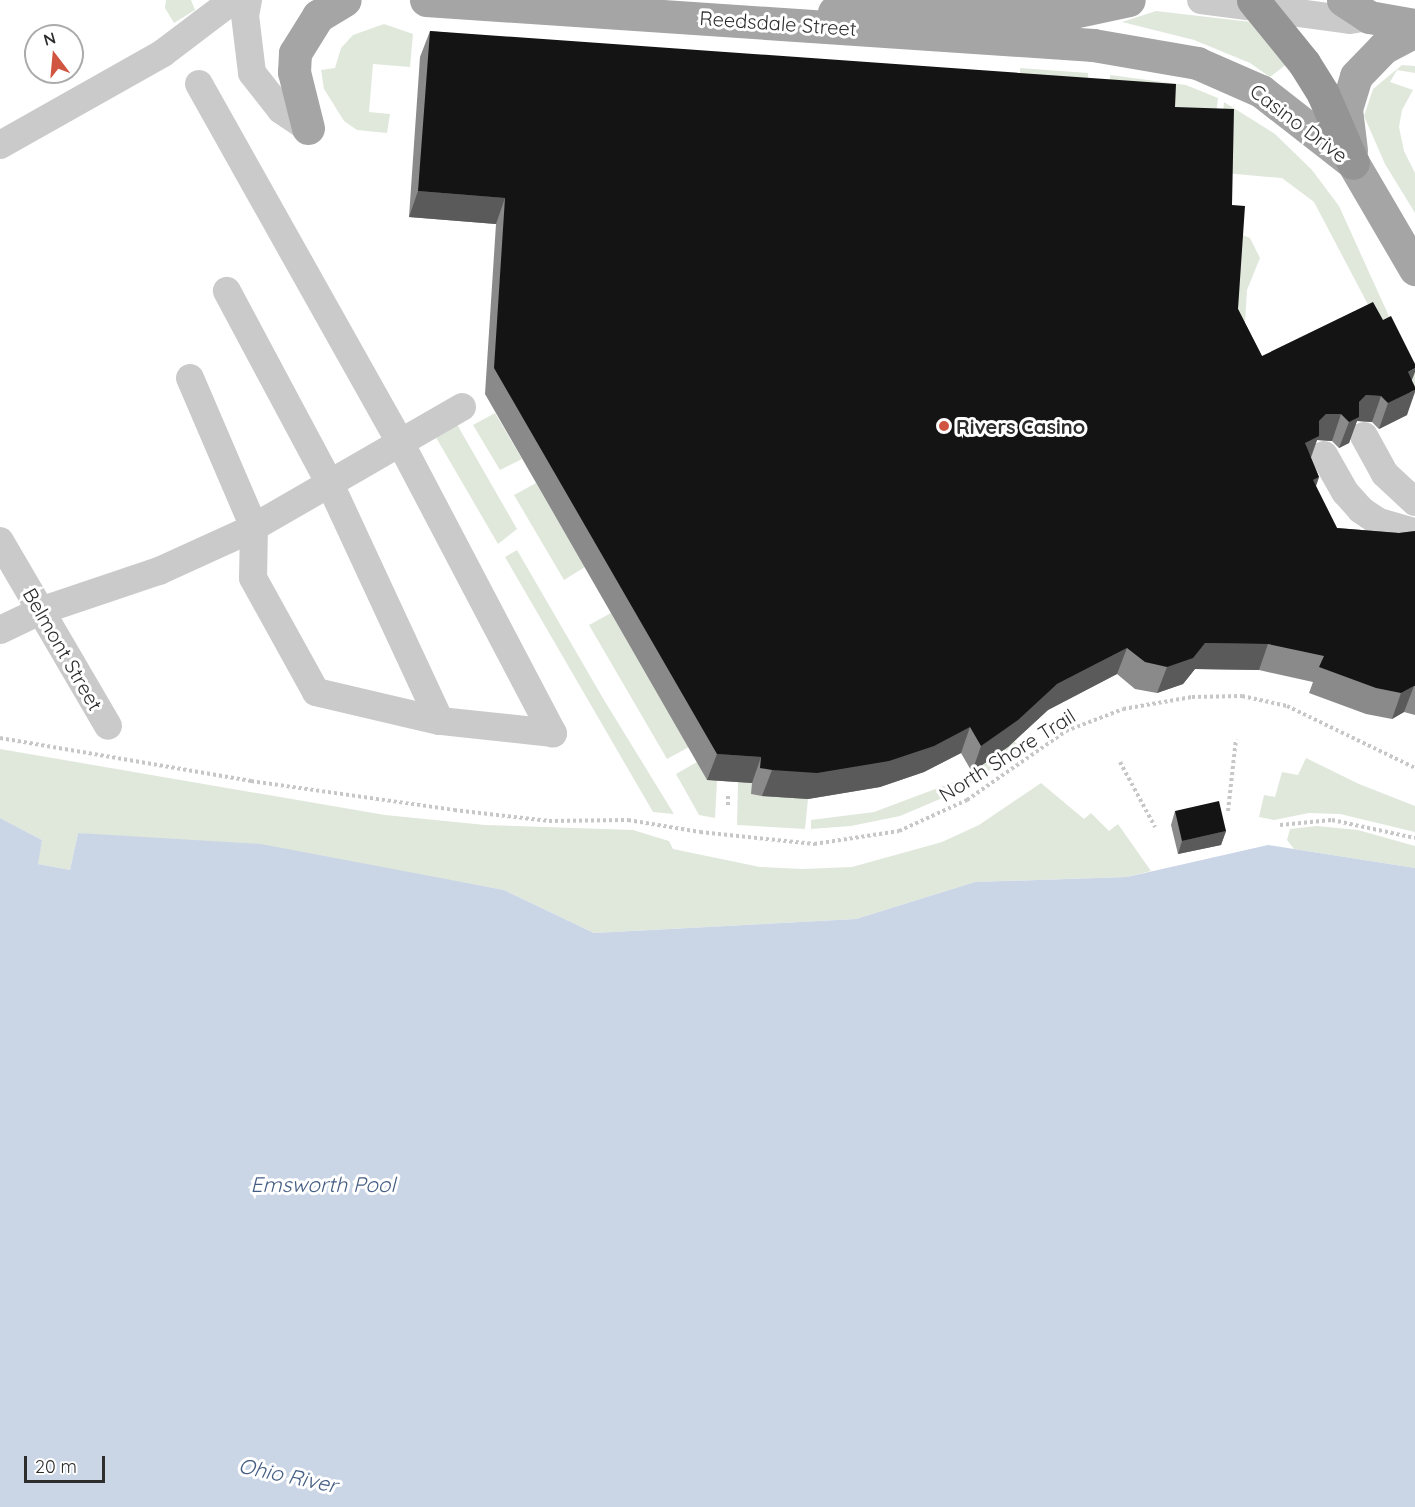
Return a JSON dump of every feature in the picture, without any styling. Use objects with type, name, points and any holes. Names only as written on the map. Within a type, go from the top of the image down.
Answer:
[{"type":"highway","points":[[1258,5],[1323,94],[1353,163]]},
{"type":"main road","points":[[308,128],[294,72],[295,53],[318,16],[345,0]]},
{"type":"main road","name":"Reedsdale Street","points":[[426,0],[1093,45]]},
{"type":"main road","points":[[752,21],[905,4],[1068,13],[1129,0]]},
{"type":"main road","points":[[1356,9],[1415,25]]},
{"type":"main road","points":[[1353,163],[1346,109],[1356,76],[1383,48],[1415,31]]},
{"type":"main road","name":"Casino Drive","points":[[1093,45],[1197,63],[1261,91],[1353,163],[1415,269]]},
{"type":"street","points":[[0,145],[164,53],[232,0]]},
{"type":"street","points":[[248,0],[245,15],[252,73],[281,110],[308,128]]},
{"type":"street","points":[[1201,0],[1258,5],[1350,20],[1356,9]]},
{"type":"street","points":[[190,378],[254,527],[253,578],[316,692],[440,721],[553,733],[401,444],[199,84]]},
{"type":"street","points":[[227,291],[330,484],[440,721]]},
{"type":"street","points":[[0,630],[40,611],[159,572],[254,527],[462,407]]},
{"type":"street","points":[[1364,436],[1385,474],[1415,502]]},
{"type":"street","points":[[1324,455],[1344,492],[1361,510],[1379,522],[1415,532]]},
{"type":"street","name":"Belmont Street","points":[[0,541],[108,726]]},
{"type":"path","name":"North Shore Trail","points":[[0,738],[251,781],[454,810],[549,821],[628,820],[814,844],[899,831],[967,800],[1066,731],[1124,709],[1192,697],[1242,696],[1287,706],[1415,768]]},
{"type":"path","points":[[1228,811],[1236,739]]},
{"type":"path","points":[[1120,762],[1155,827]]},
{"type":"path","points":[[958,780],[963,789]]},
{"type":"path","points":[[728,796],[728,805]]},
{"type":"path","points":[[1280,825],[1332,820],[1415,838]]},
{"type":"shaded area","points":[[166,0],[191,0],[195,10],[174,23],[165,8]]},
{"type":"shaded area","points":[[1156,11],[1251,22],[1288,63],[1270,77],[1250,63],[1194,40],[1122,22]]},
{"type":"shaded area","points":[[384,24],[413,34],[410,67],[373,64],[369,112],[390,114],[387,133],[357,130],[344,121],[324,89],[321,70],[335,68],[341,48],[353,35]]},
{"type":"shaded area","points":[[1402,65],[1415,66],[1415,73],[1397,70],[1390,82],[1413,90],[1402,110],[1399,127],[1404,151],[1415,173],[1415,213],[1385,164],[1364,116],[1373,89]]},
{"type":"shaded area","points":[[1020,68],[1088,73],[1089,104],[1020,99]]},
{"type":"shaded area","points":[[1110,75],[1186,85],[1218,98],[1214,135],[1109,106]]},
{"type":"shaded area","points":[[1224,102],[1275,134],[1312,170],[1339,206],[1402,345],[1415,364],[1415,394],[1314,202],[1282,178],[1224,173],[1221,135]]},
{"type":"shaded area","points":[[1235,232],[1250,238],[1260,258],[1247,290],[1245,323],[1230,323]]},
{"type":"shaded area","points":[[495,413],[522,459],[500,470],[473,425]]},
{"type":"shaded area","points":[[455,421],[517,529],[498,544],[434,434]]},
{"type":"shaded area","points":[[536,483],[585,567],[564,580],[514,495]]},
{"type":"shaded area","points":[[517,550],[604,700],[674,814],[653,812],[505,557]]},
{"type":"shaded area","points":[[611,613],[689,747],[667,759],[589,625]]},
{"type":"shaded area","points":[[1014,741],[1022,749],[966,786],[961,778]]},
{"type":"shaded area","points":[[0,749],[385,815],[485,825],[633,830],[669,841],[673,849],[760,867],[802,869],[852,867],[942,842],[979,825],[1041,783],[1084,819],[1091,813],[1109,831],[1118,824],[1151,871],[1127,877],[975,882],[856,919],[594,933],[504,890],[410,873],[78,833],[70,870],[37,864],[42,840],[0,818]]},
{"type":"shaded area","points":[[1306,758],[1359,784],[1415,806],[1415,832],[1340,814],[1309,813],[1274,820],[1259,817],[1264,795],[1275,797],[1282,772],[1298,775]]},
{"type":"shaded area","points":[[697,762],[707,780],[717,781],[715,818],[699,815],[676,774]]},
{"type":"shaded area","points":[[738,782],[756,783],[751,794],[808,799],[805,829],[737,825]]},
{"type":"shaded area","points":[[954,782],[959,791],[900,816],[851,826],[811,829],[811,820],[874,812]]},
{"type":"shaded area","points":[[1317,826],[1358,830],[1415,846],[1415,868],[1294,849],[1287,840],[1290,829]]},
{"type":"water","name":"Emsworth Pool","points":[[0,818],[42,840],[38,864],[70,870],[78,833],[261,844],[504,890],[594,933],[856,919],[975,882],[1127,877],[1268,845],[1415,868],[1415,1507],[0,1507]]},
{"type":"building","name":"Rivers Casino","points":[[430,31],[1176,84],[1175,107],[1234,109],[1232,205],[1245,206],[1238,309],[1262,356],[1373,302],[1383,320],[1391,316],[1415,364],[1415,368],[1408,372],[1415,390],[1388,403],[1381,396],[1366,395],[1359,402],[1359,417],[1349,422],[1341,414],[1326,414],[1319,421],[1319,436],[1305,443],[1319,477],[1313,480],[1337,528],[1399,533],[1415,531],[1415,686],[1401,693],[1376,688],[1319,667],[1324,656],[1268,644],[1205,643],[1193,658],[1167,667],[1145,662],[1127,648],[1057,684],[1018,720],[981,746],[970,727],[934,746],[889,761],[817,773],[760,768],[761,757],[717,754],[494,368],[505,198],[418,191]]},
{"type":"building","points":[[1219,801],[1226,831],[1182,841],[1175,811]]},
{"type":"place","name":"Rivers Casino","points":[[944,426]]},
{"type":"water label","name":"Ohio River","points":[[288,1475]]}]
